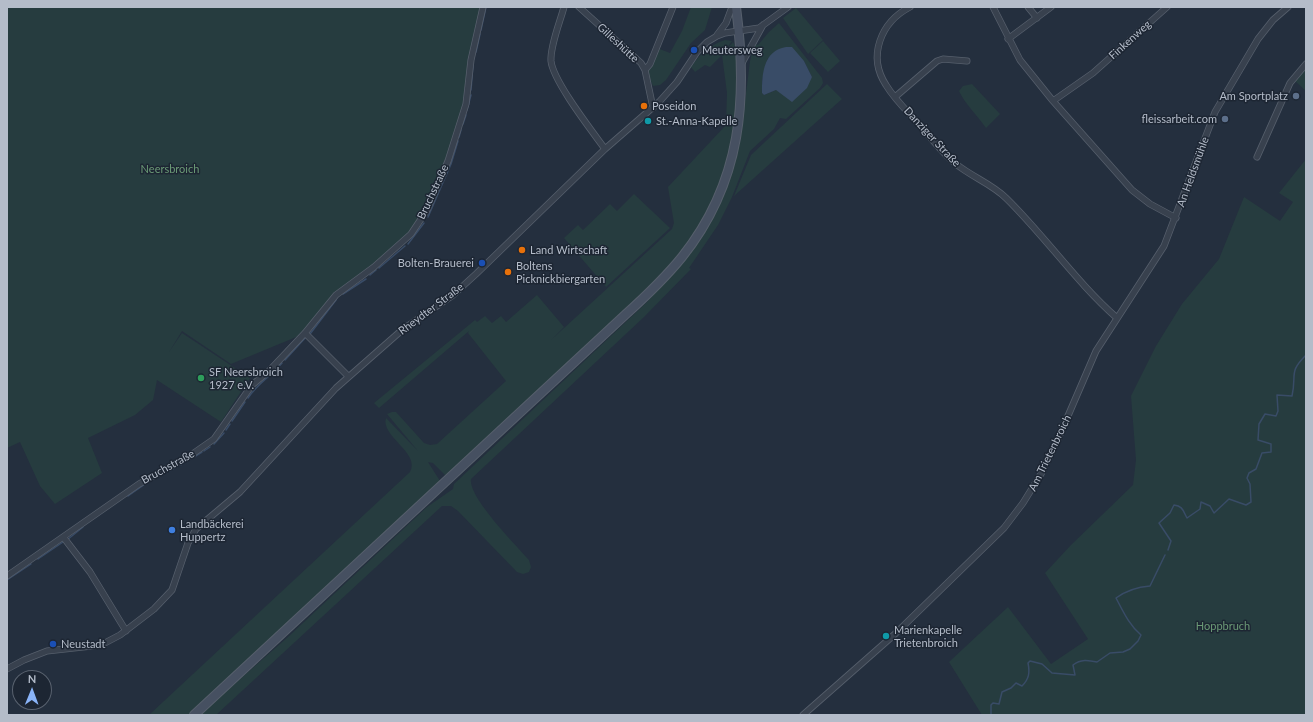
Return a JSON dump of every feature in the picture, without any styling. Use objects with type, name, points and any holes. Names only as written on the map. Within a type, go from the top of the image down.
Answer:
[{"type":"main road","points":[[194,715],[625,316],[661,281],[682,257],[710,215],[730,167],[739,126],[742,63],[736,7]]},
{"type":"street","name":"Bruchstraße","points":[[7,576],[64,538],[138,484],[191,455],[214,439],[252,385],[270,370],[306,333],[336,295],[403,244],[424,215],[448,161],[465,107],[470,60],[483,7]]},
{"type":"street","points":[[564,7],[551,55],[552,67],[605,149]]},
{"type":"street","name":"Gilleshütte","points":[[579,7],[636,58],[645,70],[654,108]]},
{"type":"street","points":[[645,70],[650,64],[673,7]]},
{"type":"street","points":[[717,36],[726,23],[732,7]]},
{"type":"street","name":"Rheydter Straße","points":[[7,669],[24,660],[47,651],[98,646],[126,631],[171,593],[188,543],[198,527],[240,492],[315,409],[348,376],[407,326],[462,287],[605,149],[654,108],[677,82],[697,52],[717,36],[739,30],[753,29],[764,25],[788,7]]},
{"type":"street","name":"Danziger Straße","points":[[910,7],[898,14],[886,26],[878,49],[877,64],[886,86],[953,162],[1005,197],[1089,292],[1117,318]]},
{"type":"street","points":[[992,7],[1025,68],[1053,101],[1132,190],[1150,204],[1176,218]]},
{"type":"street","points":[[1028,7],[1037,18]]},
{"type":"street","points":[[1008,39],[1051,7]]},
{"type":"street","name":"Finkenweg","points":[[1053,101],[1093,73],[1167,7]]},
{"type":"street","name":"An Heldsmühle","points":[[1176,218],[1218,106],[1258,39],[1273,20],[1288,7]]},
{"type":"street","points":[[742,63],[764,25]]},
{"type":"street","points":[[895,97],[937,61],[943,59],[967,61]]},
{"type":"street","points":[[1257,157],[1290,83],[1306,64]]},
{"type":"street","name":"Am Trietenbroich","points":[[803,715],[895,634],[997,535],[1017,511],[1041,474],[1093,357],[1117,318],[1159,256],[1176,218]]},
{"type":"street","points":[[306,333],[348,376]]},
{"type":"street","points":[[64,538],[90,572],[126,631]]},
{"type":"green space","name":"Neersbroich","points":[[7,7],[483,7],[464,105],[446,162],[421,218],[408,237],[372,267],[336,292],[301,335],[231,364],[182,331],[169,352],[182,333],[250,378],[221,422],[157,380],[153,400],[135,415],[88,438],[102,473],[55,504],[40,486],[20,442],[7,448]]},
{"type":"green space","points":[[691,7],[712,7],[705,30],[691,43],[666,80],[660,85],[653,86],[646,70],[657,48],[670,53],[682,31]]},
{"type":"green space","points":[[796,8],[823,40],[808,54],[783,18]]},
{"type":"green space","points":[[779,23],[822,78],[823,83],[820,88],[786,119],[780,118],[774,129],[750,151],[732,197],[718,225],[689,268],[691,269],[644,317],[471,479],[472,487],[485,509],[504,533],[529,560],[531,567],[529,572],[523,574],[517,572],[458,511],[451,506],[442,506],[216,715],[199,715],[288,637],[427,507],[453,489],[454,484],[647,302],[691,251],[717,207],[731,173],[740,142],[750,61],[754,44],[758,45]],"holes":[[[768,58],[804,61],[812,77],[781,92],[776,90],[764,95],[762,93],[763,76]]]},
{"type":"green space","points":[[725,40],[732,41],[722,55],[710,67],[705,65],[695,72],[691,67],[710,47]]},
{"type":"green space","points":[[823,41],[840,61],[828,72],[810,53]]},
{"type":"green space","points":[[733,42],[735,46],[737,69],[737,106],[735,129],[730,154],[720,183],[707,212],[679,254],[654,282],[446,476],[433,463],[428,462],[440,481],[189,715],[149,715],[410,472],[412,465],[410,458],[389,431],[386,425],[386,418],[418,451],[387,414],[396,412],[424,443],[430,445],[437,444],[506,381],[468,333],[469,331],[379,408],[374,403],[475,320],[477,322],[485,316],[492,323],[501,316],[506,322],[537,295],[564,327],[551,340],[672,229],[674,223],[668,187],[726,125],[727,93],[722,55]]},
{"type":"green space","points":[[1306,68],[1306,91],[1295,81]]},
{"type":"green space","points":[[827,84],[842,99],[734,196],[751,155]]},
{"type":"green space","points":[[972,84],[1000,114],[986,128],[959,91],[963,86]]},
{"type":"green space","name":"Hoppbruch","points":[[1306,159],[1306,715],[982,715],[949,662],[1008,607],[1051,664],[1088,639],[1045,573],[1071,545],[1133,485],[1136,460],[1131,396],[1156,346],[1182,304],[1219,259],[1244,197],[1280,221],[1293,202],[1279,193]]},
{"type":"green space","points":[[634,194],[670,228],[606,287],[564,238],[578,225],[583,230],[610,204],[617,211]]},
{"type":"water","points":[[792,47],[804,61],[812,77],[807,88],[792,102],[776,90],[764,95],[762,93],[765,64],[768,58],[778,49]]},
{"type":"waterway","points":[[481,30],[486,7]]},
{"type":"waterway","points":[[476,52],[480,34]]},
{"type":"waterway","points":[[471,90],[473,65]]},
{"type":"waterway","points":[[467,110],[471,95]]},
{"type":"waterway","points":[[463,124],[466,115]]},
{"type":"waterway","points":[[459,137],[461,130]]},
{"type":"waterway","points":[[428,217],[451,164],[458,141]]},
{"type":"waterway","points":[[408,244],[424,223]]},
{"type":"waterway","points":[[379,268],[405,246]]},
{"type":"waterway","points":[[370,275],[376,270]]},
{"type":"waterway","points":[[343,294],[366,279]]},
{"type":"waterway","points":[[310,334],[336,300]]},
{"type":"waterway","points":[[285,360],[306,337]]},
{"type":"waterway","points":[[1168,550],[1171,541],[1159,523],[1170,513],[1174,505],[1181,508],[1187,518],[1200,509],[1201,502],[1210,506],[1214,513],[1229,499],[1246,505],[1251,502],[1250,484],[1247,478],[1249,473],[1256,469],[1262,453],[1271,452],[1271,444],[1258,440],[1259,424],[1265,414],[1276,416],[1278,411],[1277,395],[1292,396],[1295,370],[1300,361],[1306,355]]},
{"type":"waterway","points":[[248,398],[256,388],[282,363]]},
{"type":"waterway","points":[[232,421],[245,402]]},
{"type":"waterway","points":[[226,430],[230,424]]},
{"type":"waterway","points":[[214,444],[224,433]]},
{"type":"waterway","points":[[204,451],[210,447]]},
{"type":"waterway","points":[[194,457],[202,452]]},
{"type":"waterway","points":[[181,465],[190,459]]},
{"type":"waterway","points":[[169,471],[178,466]]},
{"type":"waterway","points":[[128,496],[148,482]]},
{"type":"waterway","points":[[67,540],[83,527]]},
{"type":"waterway","points":[[38,559],[63,542]]},
{"type":"waterway","points":[[991,715],[991,705],[993,703],[999,704],[1002,692],[1011,688],[1016,683],[1022,686],[1026,681],[1029,670],[1028,663],[1030,661],[1042,664],[1052,673],[1075,675],[1073,665],[1076,663],[1085,660],[1097,662],[1110,653],[1123,652],[1130,649],[1138,641],[1141,635],[1130,622],[1116,598],[1132,589],[1150,586],[1165,555]]},
{"type":"waterway","points":[[7,580],[31,564]]},
{"type":"place","name":"Meutersweg","points":[[694,50]]},
{"type":"place","name":"Am Sportplatz","points":[[1296,96]]},
{"type":"place","name":"Poseidon","points":[[644,106]]},
{"type":"place","name":"fleissarbeit.com","points":[[1225,119]]},
{"type":"place","name":"St.-Anna-Kapelle","points":[[648,121]]},
{"type":"place","name":"Land Wirtschaft","points":[[522,250]]},
{"type":"place","name":"Bolten-Brauerei","points":[[482,263]]},
{"type":"place","name":"Boltens Picknickbiergarten","points":[[508,272]]},
{"type":"place","name":"SF Neersbroich 1927 e.V.","points":[[201,378]]},
{"type":"place","name":"Landbäckerei Huppertz","points":[[172,530]]},
{"type":"place","name":"Marienkapelle Trietenbroich","points":[[886,636]]},
{"type":"place","name":"Neustadt","points":[[53,644]]}]
